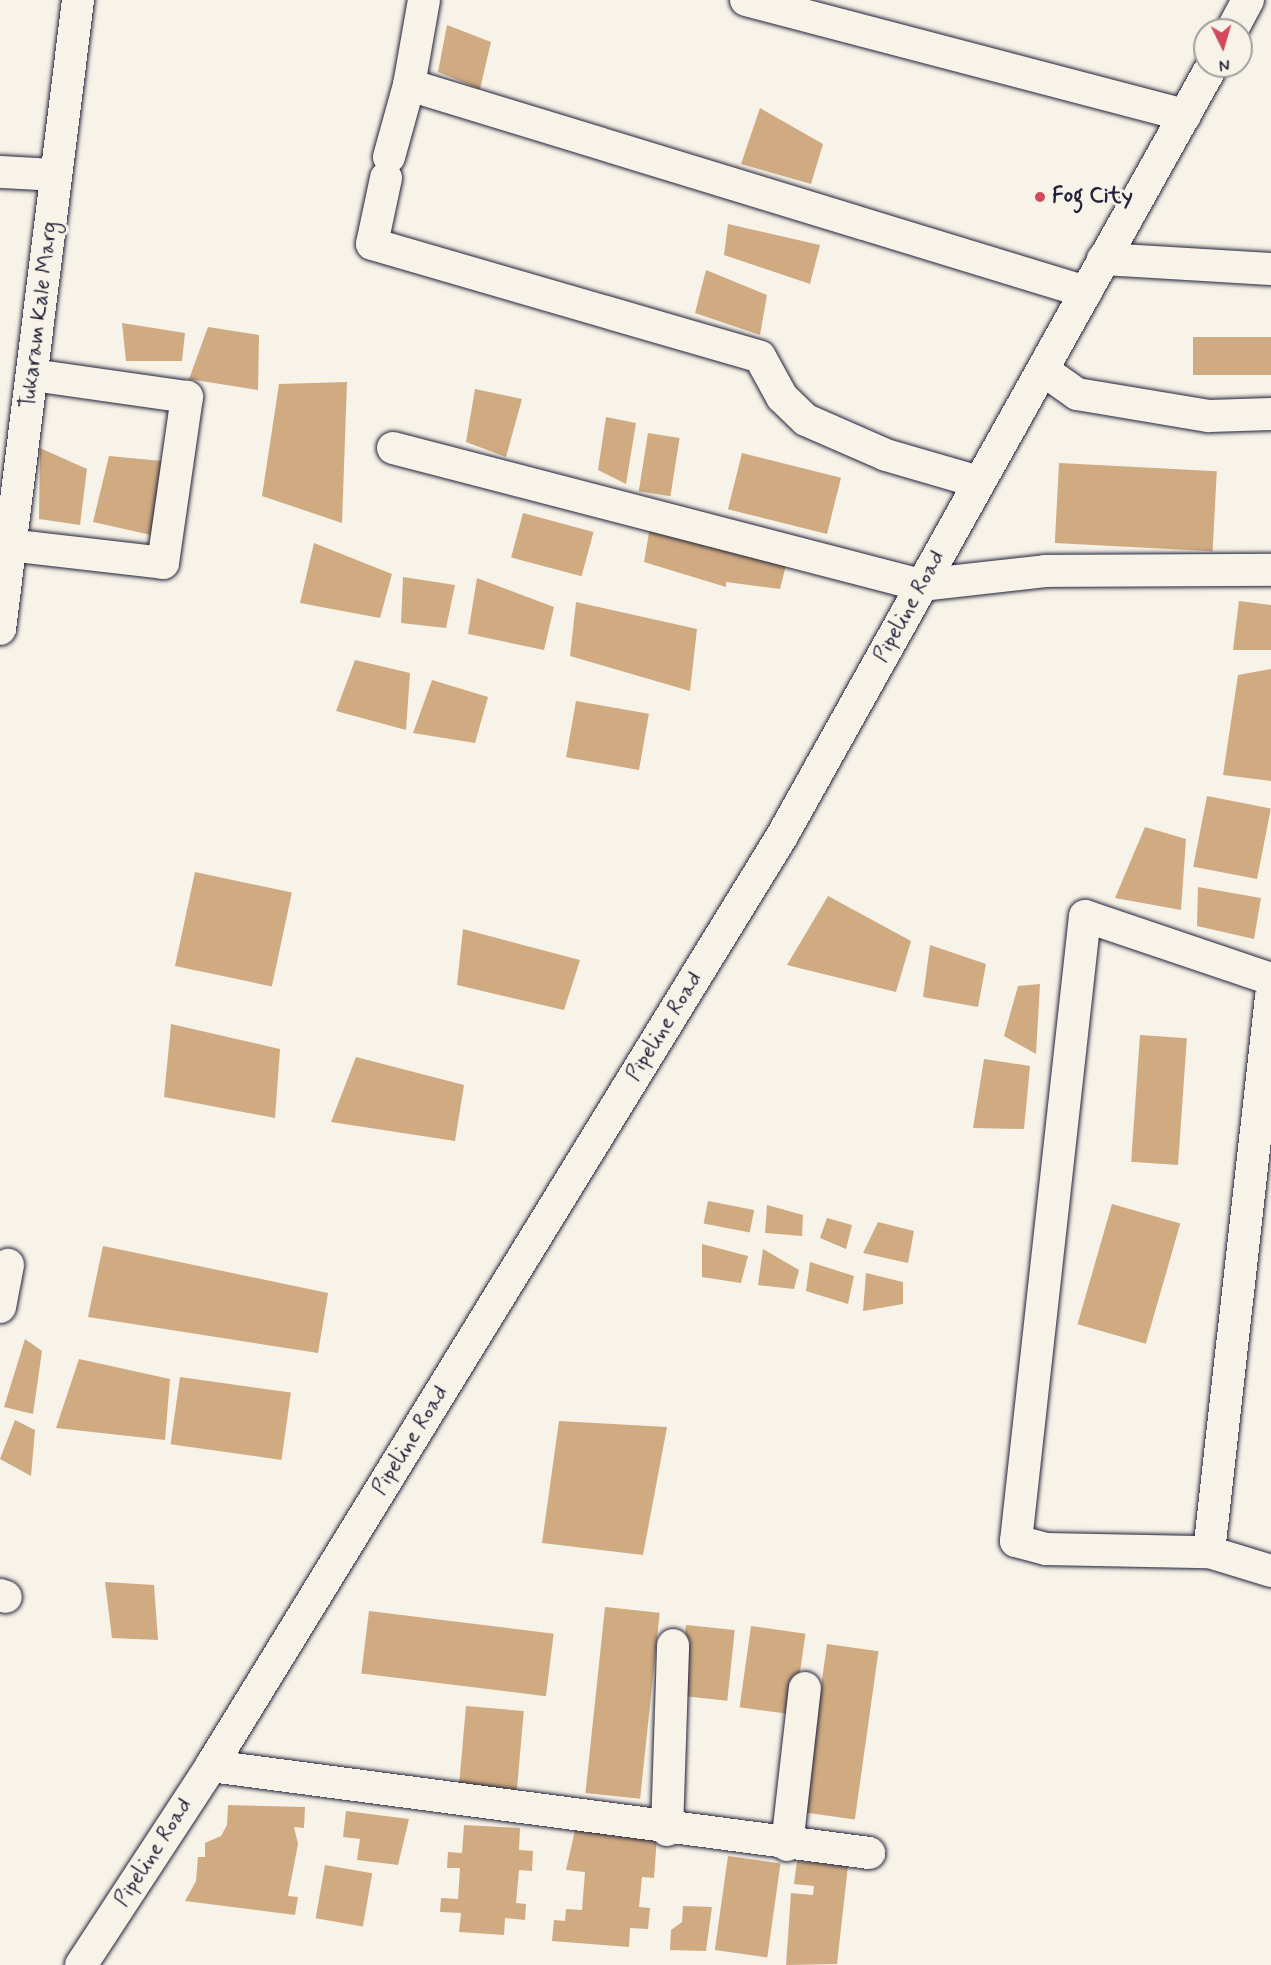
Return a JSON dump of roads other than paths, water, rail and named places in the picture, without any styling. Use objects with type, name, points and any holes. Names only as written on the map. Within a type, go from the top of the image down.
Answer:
[{"type":"street","name":"Tukaram Kale Marg","points":[[0,629],[7,545],[33,375],[78,0]]},
{"type":"street","points":[[424,0],[409,85],[372,244],[760,357],[783,397],[806,420],[886,455],[980,482]]},
{"type":"street","points":[[747,0],[1185,116]]},
{"type":"street","points":[[1238,18],[1248,0]]},
{"type":"street","name":"Pipeline Road","points":[[81,1965],[211,1766],[782,836],[1206,78]]},
{"type":"street","points":[[409,85],[1086,292]]},
{"type":"street","points":[[0,171],[56,175]]},
{"type":"street","points":[[1103,259],[1271,268]]},
{"type":"street","points":[[1043,370],[1077,394],[1209,416],[1271,414]]},
{"type":"street","points":[[7,545],[163,563],[187,397],[33,375]]},
{"type":"street","points":[[393,448],[921,585],[1045,571],[1271,570]]},
{"type":"street","points":[[1271,979],[1085,916],[1016,1541],[1046,1549],[1209,1552],[1271,1571]]},
{"type":"street","points":[[1209,1552],[1271,997]]},
{"type":"street","points":[[0,1307],[8,1265]]},
{"type":"street","points":[[667,1830],[673,1645]]},
{"type":"street","points":[[787,1845],[805,1688]]},
{"type":"street","points":[[211,1766],[667,1830],[869,1853]]},
{"type":"place","name":"Fog City","points":[[1040,197]]}]
